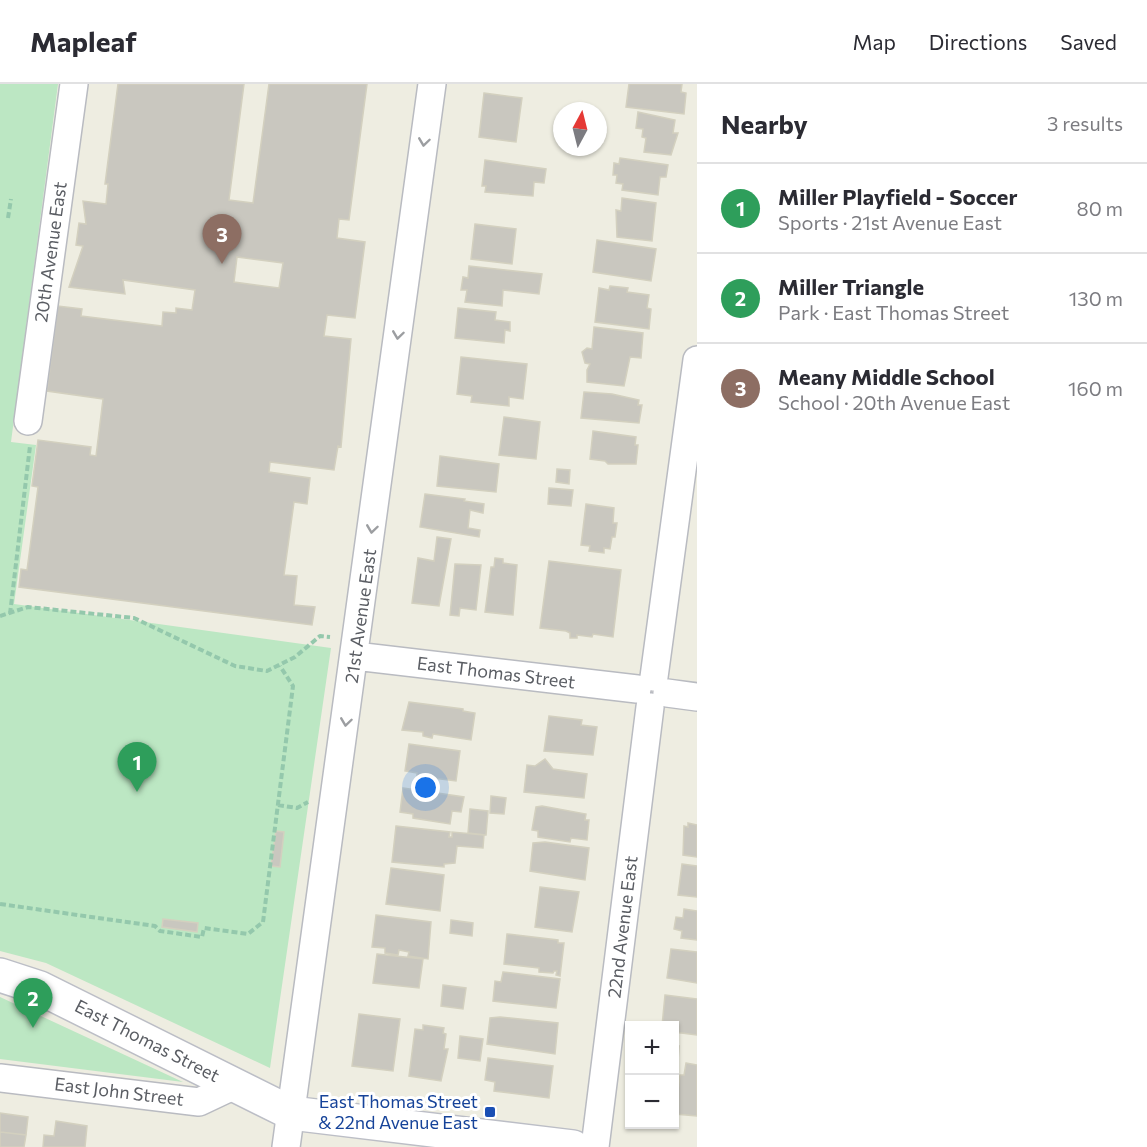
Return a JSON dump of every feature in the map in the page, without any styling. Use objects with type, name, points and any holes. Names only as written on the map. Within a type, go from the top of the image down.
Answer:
[{"type":"street","name":"20th Avenue East","points":[[30,430],[74,84]]},
{"type":"street","name":"21st Avenue East","points":[[286,1147],[432,84]]},
{"type":"street","name":"22nd Avenue East","points":[[595,1147],[652,691],[697,360]]},
{"type":"street","name":"East Thomas Street","points":[[355,656],[697,697]]},
{"type":"street","name":"East Thomas Street","points":[[0,975],[40,988],[291,1113]]},
{"type":"street","name":"East John Street","points":[[0,1078],[199,1102],[235,1085]]},
{"type":"street","points":[[291,1113],[573,1147]]},
{"type":"path","points":[[8,218],[11,199]]},
{"type":"path","points":[[10,615],[30,430]]},
{"type":"path","points":[[0,616],[10,615],[21,607],[28,607],[134,618],[235,666],[267,671],[295,657],[320,636],[336,638]]},
{"type":"path","points":[[0,904],[155,926],[160,931],[202,937],[204,928],[248,934],[263,922],[293,686],[280,666]]},
{"type":"path","points":[[278,805],[297,808],[314,797]]},
{"type":"green space","points":[[0,84],[58,84],[11,442],[36,445],[14,604],[331,648],[270,1068],[46,963],[0,951]]},
{"type":"green space","points":[[0,997],[183,1082],[0,1059]]},
{"type":"building","points":[[118,84],[244,84],[229,200],[253,203],[269,84],[367,84],[349,220],[339,219],[337,238],[365,242],[355,318],[327,315],[324,336],[351,339],[341,447],[338,446],[334,470],[270,462],[269,472],[310,478],[307,504],[294,502],[284,575],[297,576],[294,605],[315,607],[312,625],[19,587],[21,569],[27,570],[38,487],[32,486],[38,440],[91,447],[90,455],[96,456],[103,399],[47,391],[58,306],[82,309],[81,316],[162,326],[163,312],[176,313],[176,308],[192,310],[195,290],[123,280],[125,294],[69,287],[83,246],[76,245],[79,223],[86,224],[83,201],[106,204],[108,184],[105,184]],"holes":[[[237,257],[283,263],[279,288],[234,282]]]},
{"type":"building","points":[[629,84],[682,84],[681,92],[686,93],[684,114],[626,107]]},
{"type":"building","points":[[484,93],[522,98],[516,142],[479,137]]},
{"type":"building","points":[[638,112],[675,120],[673,133],[678,133],[671,155],[644,152],[646,138],[642,137],[643,129],[636,128]]},
{"type":"building","points":[[620,158],[668,165],[666,177],[660,177],[658,195],[622,190],[623,184],[616,183],[617,175],[613,175],[614,163],[619,164]]},
{"type":"building","points":[[485,160],[546,169],[544,183],[534,182],[533,196],[485,192],[486,186],[482,186]]},
{"type":"building","points":[[622,198],[656,203],[652,241],[617,237],[616,210],[621,211]]},
{"type":"building","points":[[475,224],[516,229],[512,264],[471,259]]},
{"type":"building","points":[[597,240],[656,249],[651,281],[593,272]]},
{"type":"building","points":[[469,266],[542,274],[539,294],[503,290],[502,306],[465,302],[467,290],[461,290],[463,277],[468,278]]},
{"type":"building","points":[[610,286],[628,288],[627,292],[649,295],[647,308],[651,309],[649,329],[595,322],[599,288],[609,290]]},
{"type":"building","points":[[458,308],[496,312],[495,320],[510,322],[510,331],[505,330],[504,343],[455,338]]},
{"type":"building","points":[[594,327],[643,333],[641,358],[630,357],[624,386],[587,382],[587,370],[590,364],[585,363],[582,352],[587,348],[592,349]]},
{"type":"building","points":[[461,357],[527,364],[523,399],[509,397],[509,406],[471,402],[472,396],[457,394]]},
{"type":"building","points":[[584,392],[612,394],[639,400],[638,405],[642,405],[639,423],[581,418]]},
{"type":"building","points":[[504,417],[540,422],[536,459],[499,455]]},
{"type":"building","points":[[593,431],[636,437],[635,445],[638,445],[636,464],[608,464],[605,461],[590,459]]},
{"type":"building","points":[[440,456],[499,464],[496,492],[437,486]]},
{"type":"building","points":[[557,469],[570,470],[569,484],[556,482]]},
{"type":"building","points":[[549,488],[573,490],[571,506],[548,504]]},
{"type":"building","points":[[425,494],[484,504],[483,513],[470,510],[468,528],[480,530],[479,537],[420,527]]},
{"type":"building","points":[[586,504],[614,508],[613,523],[617,523],[615,537],[612,537],[610,549],[604,548],[604,553],[589,551],[590,546],[581,545]]},
{"type":"building","points":[[437,537],[451,539],[439,606],[412,603],[418,558],[434,561]]},
{"type":"building","points":[[495,558],[503,559],[503,563],[517,565],[513,615],[485,612],[491,567],[494,567]]},
{"type":"building","points":[[549,561],[621,570],[613,637],[593,634],[592,637],[577,635],[577,638],[570,638],[570,633],[566,631],[540,628]]},
{"type":"building","points":[[455,564],[481,565],[476,610],[460,608],[459,616],[450,615]]},
{"type":"building","points":[[409,702],[463,709],[463,711],[475,713],[471,740],[433,734],[432,738],[423,736],[423,732],[402,730]]},
{"type":"building","points":[[549,716],[582,720],[581,725],[597,727],[593,755],[544,751]]},
{"type":"building","points":[[409,744],[460,751],[456,781],[417,776],[417,773],[405,771]]},
{"type":"building","points":[[545,759],[553,769],[587,774],[584,798],[524,792],[527,765],[535,766]]},
{"type":"building","points":[[403,788],[464,797],[461,812],[452,811],[450,824],[413,818],[413,814],[400,812]]},
{"type":"building","points":[[491,796],[506,798],[504,814],[490,813]]},
{"type":"building","points":[[542,806],[586,814],[585,820],[589,820],[587,840],[571,838],[570,842],[538,837],[538,831],[532,830],[536,807]]},
{"type":"building","points":[[470,809],[488,811],[486,835],[468,833]]},
{"type":"building","points":[[688,823],[697,825],[697,857],[683,855],[684,826],[688,827]]},
{"type":"building","points":[[396,826],[450,832],[449,837],[452,837],[452,832],[484,835],[483,848],[457,846],[455,863],[444,864],[444,867],[392,862]]},
{"type":"building","points":[[276,831],[284,832],[280,867],[271,866]]},
{"type":"building","points":[[545,842],[589,848],[585,880],[530,871],[533,843]]},
{"type":"building","points":[[682,864],[697,866],[697,897],[678,895]]},
{"type":"building","points":[[391,868],[444,875],[440,911],[386,904]]},
{"type":"building","points":[[540,887],[579,892],[572,932],[535,927]]},
{"type":"building","points":[[684,909],[697,911],[697,940],[681,938],[682,931],[674,929],[676,917],[683,918]]},
{"type":"building","points":[[376,915],[431,922],[428,959],[408,956],[409,952],[399,950],[398,955],[385,953],[385,948],[372,947]]},
{"type":"building","points":[[163,919],[198,923],[197,932],[162,927]]},
{"type":"building","points":[[451,920],[473,923],[472,936],[450,933]]},
{"type":"building","points":[[507,934],[558,940],[558,943],[564,943],[560,976],[556,975],[557,971],[539,972],[539,968],[504,964]]},
{"type":"building","points":[[671,949],[697,952],[697,983],[667,978]]},
{"type":"building","points":[[377,954],[423,959],[419,988],[373,983]]},
{"type":"building","points":[[503,972],[560,979],[556,1008],[493,1001],[495,981],[501,982]]},
{"type":"building","points":[[443,985],[466,988],[463,1009],[441,1006]]},
{"type":"building","points":[[665,995],[697,999],[697,1035],[679,1033],[679,1021],[662,1021]]},
{"type":"building","points":[[359,1014],[400,1019],[393,1071],[352,1066]]},
{"type":"building","points":[[490,1018],[558,1023],[555,1054],[487,1044]]},
{"type":"building","points":[[423,1025],[444,1028],[443,1033],[446,1034],[444,1049],[448,1049],[441,1081],[409,1076],[415,1029],[423,1030]]},
{"type":"building","points":[[460,1036],[483,1039],[480,1061],[458,1058]]},
{"type":"building","points":[[488,1058],[553,1066],[549,1098],[494,1091],[495,1082],[485,1080]]},
{"type":"building","points":[[686,1063],[697,1065],[697,1116],[679,1114],[679,1083],[680,1075],[684,1075]]},
{"type":"building","points":[[0,1113],[28,1117],[26,1135],[0,1132]]},
{"type":"building","points":[[56,1121],[87,1126],[85,1147],[43,1147],[44,1135],[54,1136]]},
{"type":"building","points":[[0,1132],[26,1135],[24,1147],[0,1147]]},
{"type":"place","name":"Meany Middle School","points":[[222,264]]},
{"type":"place","name":"Miller Playfield - Soccer","points":[[137,792]]},
{"type":"place","name":"Miller Triangle","points":[[33,1028]]},
{"type":"place","name":"East Thomas Street & 22nd Avenue East","points":[[490,1112]]}]
